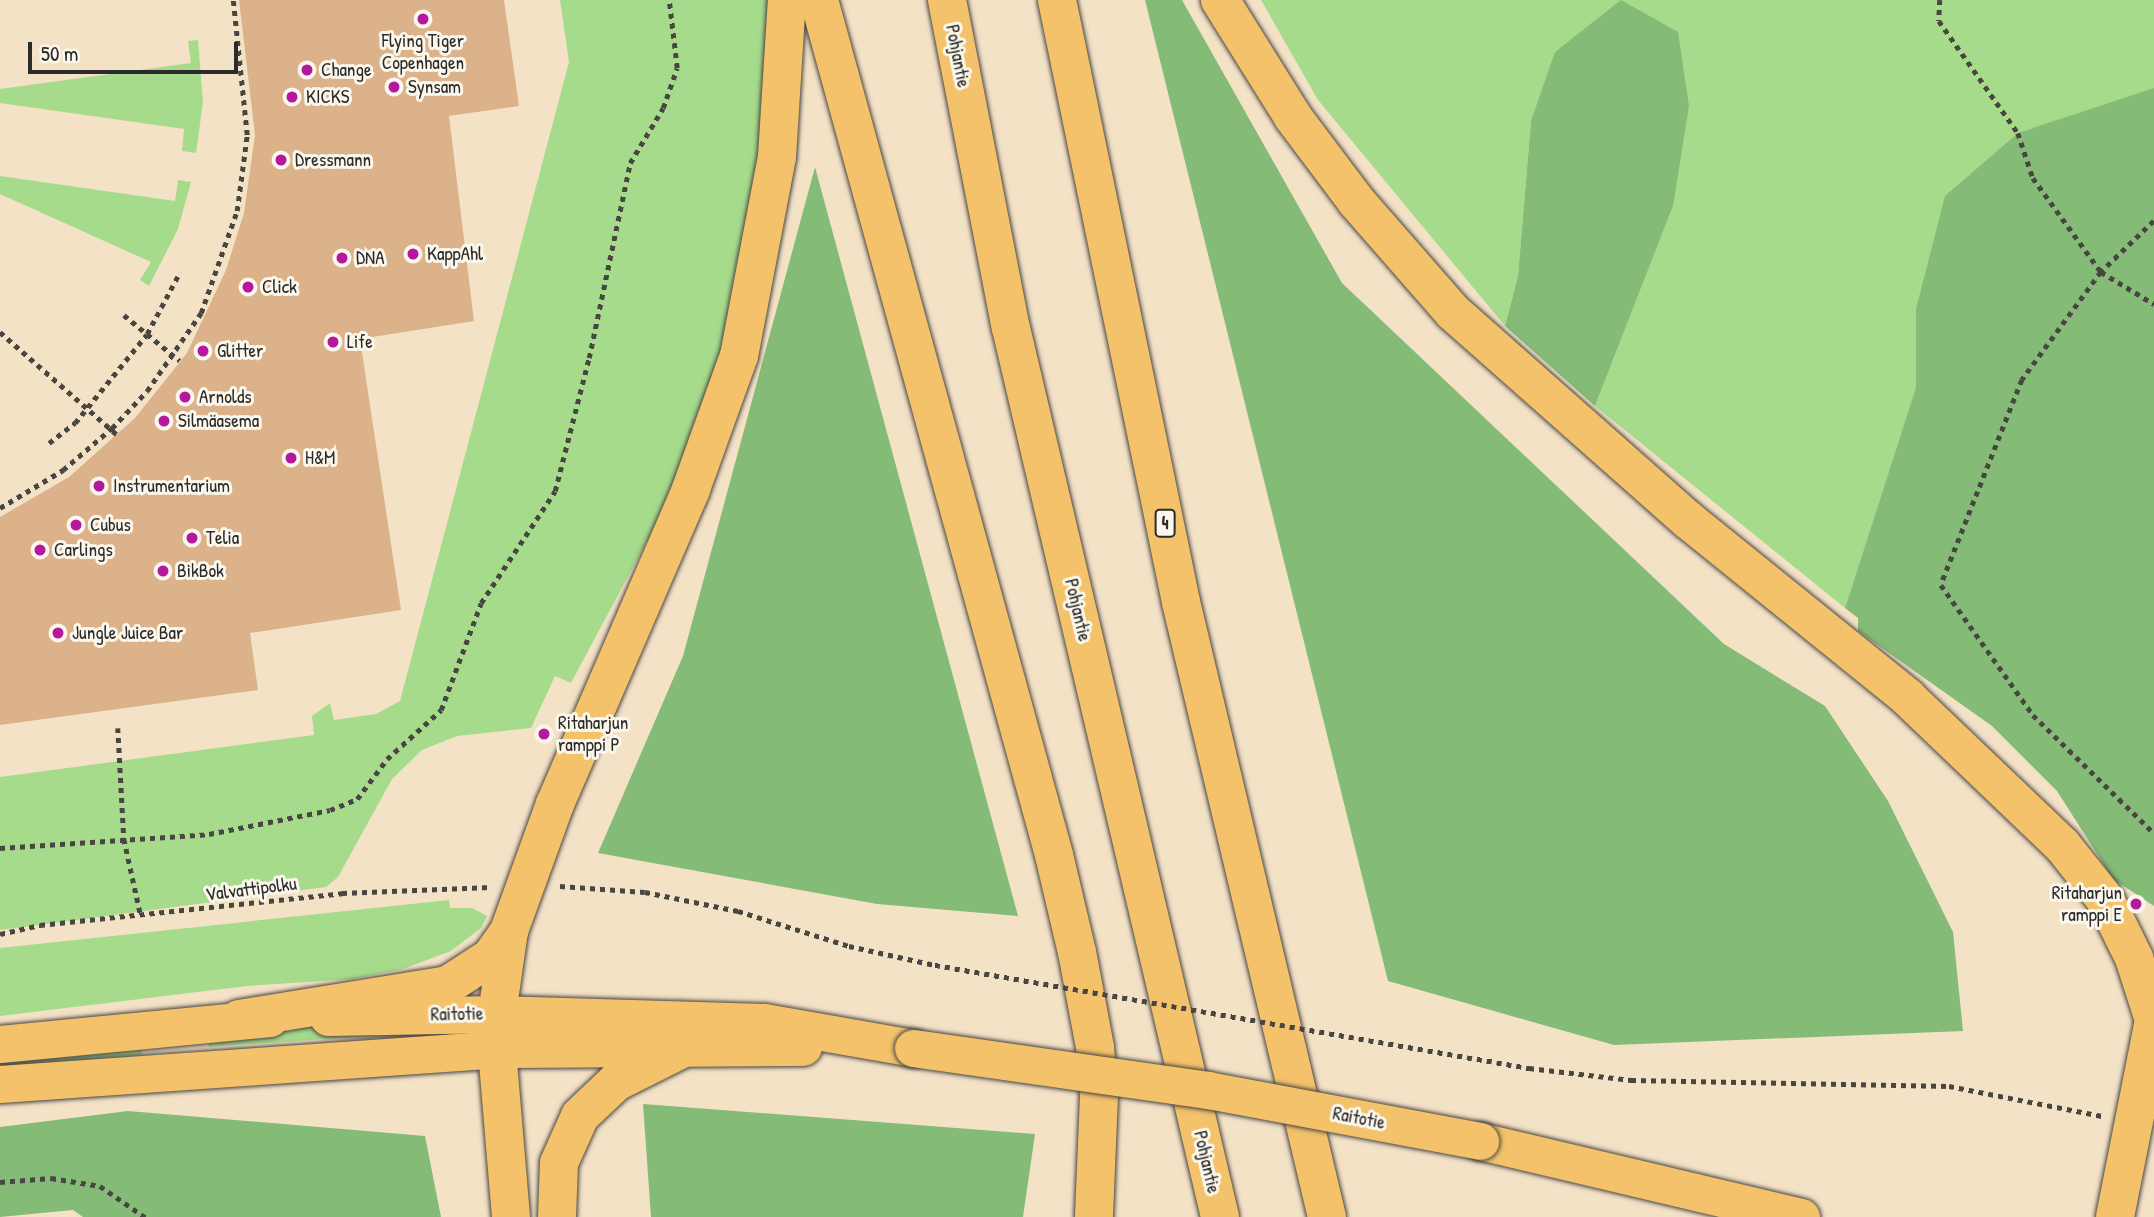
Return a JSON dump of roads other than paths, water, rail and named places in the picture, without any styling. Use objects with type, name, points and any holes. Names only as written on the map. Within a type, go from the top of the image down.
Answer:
[{"type":"highway","points":[[511,1217],[497,1031],[509,931],[555,804],[678,522],[739,356],[777,157],[787,0]]},
{"type":"highway","points":[[819,0],[1054,855],[1077,952],[1096,1047],[1099,1096],[1094,1217]]},
{"type":"highway","name":"Pohjantie","points":[[947,0],[1011,328],[1220,1217]]},
{"type":"highway","name":"4","points":[[1057,0],[1181,602],[1327,1217]]},
{"type":"highway","points":[[1220,0],[1332,170],[1453,312],[1688,520],[1907,697],[2062,845],[2105,899],[2134,958],[2154,1020],[2119,1129],[2115,1217]]},
{"type":"highway","points":[[239,1019],[448,985],[491,957],[509,931]]},
{"type":"highway","points":[[557,1217],[559,1163],[580,1116],[616,1082],[686,1047]]},
{"type":"highway","points":[[2119,1129],[2137,1217]]},
{"type":"main road","name":"Raitotie","points":[[0,1044],[239,1019],[497,1031],[686,1047],[913,1048]]},
{"type":"main road","name":"Raitotie","points":[[0,1084],[497,1031],[764,1022],[913,1048],[1208,1090],[1480,1140],[1801,1217]]},
{"type":"place","name":"Flying Tiger Copenhagen","points":[[423,19]]},
{"type":"place","name":"Change","points":[[307,70]]},
{"type":"place","name":"Synsam","points":[[394,87]]},
{"type":"place","name":"KICKS","points":[[292,97]]},
{"type":"place","name":"Dressmann","points":[[281,160]]},
{"type":"place","name":"KappAhl","points":[[413,254]]},
{"type":"place","name":"DNA","points":[[342,258]]},
{"type":"place","name":"Click","points":[[248,287]]},
{"type":"place","name":"Life","points":[[333,342]]},
{"type":"place","name":"Glitter","points":[[203,351]]},
{"type":"place","name":"Arnolds","points":[[185,397]]},
{"type":"place","name":"Silmäasema","points":[[164,421]]},
{"type":"place","name":"H&M","points":[[291,458]]},
{"type":"place","name":"Instrumentarium","points":[[99,486]]},
{"type":"place","name":"Cubus","points":[[76,525]]},
{"type":"place","name":"Telia","points":[[192,538]]},
{"type":"place","name":"Carlings","points":[[40,550]]},
{"type":"place","name":"BikBok","points":[[163,571]]},
{"type":"place","name":"Jungle Juice Bar","points":[[58,633]]},
{"type":"place","name":"Ritaharjun ramppi P","points":[[544,734]]},
{"type":"place","name":"Ritaharjun ramppi E","points":[[2136,904]]}]
